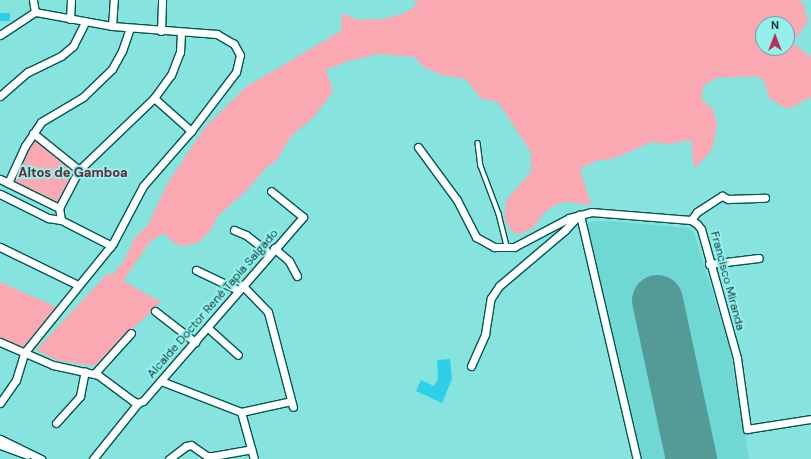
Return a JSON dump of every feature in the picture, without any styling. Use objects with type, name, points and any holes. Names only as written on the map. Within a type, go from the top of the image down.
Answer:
[{"type":"street","points":[[33,0],[35,12]]},
{"type":"street","points":[[70,18],[72,0]]},
{"type":"street","points":[[112,26],[114,0]]},
{"type":"street","points":[[161,31],[162,0]]},
{"type":"street","points":[[0,35],[35,12],[112,26],[161,31],[217,34],[229,39],[238,50],[238,67],[191,131],[142,186],[123,226],[110,247],[24,353],[16,380],[0,403]]},
{"type":"street","points":[[0,96],[28,72],[61,56],[73,46],[85,22]]},
{"type":"street","points":[[8,182],[33,133],[50,115],[82,97],[104,78],[118,60],[130,28]]},
{"type":"street","points":[[61,220],[59,208],[79,170],[154,98],[176,63],[181,32]]},
{"type":"street","points":[[154,98],[191,131]]},
{"type":"street","points":[[33,133],[79,170]]},
{"type":"street","points":[[418,147],[457,200],[476,237],[484,243],[508,248],[580,215],[592,212],[618,212],[691,220],[697,212],[722,196],[728,199],[765,198]]},
{"type":"street","points":[[0,179],[59,208]]},
{"type":"street","name":"Alcalde Doctor René Tapia Salgado","points":[[93,459],[138,403],[161,381],[303,217],[271,191]]},
{"type":"street","points":[[0,194],[48,218],[61,220],[108,244],[110,247]]},
{"type":"street","points":[[472,366],[485,334],[491,298],[499,286],[565,230],[580,215]]},
{"type":"street","points":[[580,215],[637,459]]},
{"type":"street","name":"Francisco Miranda","points":[[691,220],[701,229],[709,264],[736,358],[747,429],[811,419]]},
{"type":"street","points":[[234,230],[246,235],[289,261],[298,276]]},
{"type":"street","points":[[0,247],[78,285]]},
{"type":"street","points":[[709,264],[759,258]]},
{"type":"street","points":[[161,381],[241,412],[292,404],[268,312],[240,288],[196,270]]},
{"type":"street","points":[[155,311],[195,342]]},
{"type":"street","points":[[208,328],[238,355]]},
{"type":"street","points":[[94,374],[131,333]]},
{"type":"street","points":[[0,342],[53,365],[94,374],[138,403]]},
{"type":"street","points":[[56,423],[80,396],[85,371]]},
{"type":"street","points":[[241,412],[254,459]]},
{"type":"street","points":[[0,439],[41,459]]},
{"type":"street","points":[[0,445],[37,459]]},
{"type":"street","points":[[169,459],[186,446],[191,445],[207,456],[251,449]]},
{"type":"lane","points":[[478,143],[481,166],[499,214],[508,248]]},
{"type":"shaded area","points":[[413,0],[798,0],[803,3],[808,21],[795,40],[795,16],[755,16],[755,56],[795,56],[795,45],[811,57],[811,97],[791,108],[783,107],[769,98],[764,81],[756,76],[716,78],[703,86],[702,100],[712,108],[717,123],[714,143],[710,152],[694,169],[691,140],[668,144],[652,142],[615,158],[596,161],[580,169],[591,205],[566,202],[557,204],[545,212],[532,229],[519,234],[513,233],[504,218],[507,199],[531,172],[531,152],[498,102],[480,98],[466,79],[441,75],[422,66],[415,57],[377,54],[349,61],[326,70],[333,91],[326,101],[312,119],[291,136],[277,160],[266,168],[247,190],[217,217],[211,230],[198,243],[184,246],[175,244],[164,233],[150,242],[123,281],[161,302],[94,366],[59,361],[36,350],[108,273],[112,275],[124,261],[134,239],[148,225],[167,184],[205,127],[246,87],[341,31],[342,13],[358,20],[382,19],[403,14],[418,4]]},
{"type":"shaded area","points":[[34,136],[74,171],[57,202],[12,181]]},
{"type":"shaded area","points":[[608,221],[688,228],[694,233],[729,346],[749,459],[640,459],[587,222]]},
{"type":"shaded area","points":[[0,282],[59,308],[23,350],[0,340]]},
{"type":"building","points":[[0,13],[10,13],[10,21],[0,21]]},
{"type":"building","points":[[450,359],[452,379],[442,403],[416,391],[421,380],[434,386],[438,379],[437,360]]},
{"type":"runway","points":[[657,300],[691,459]]},
{"type":"district","name":"Altos de Gamboa","points":[[73,173]]}]
